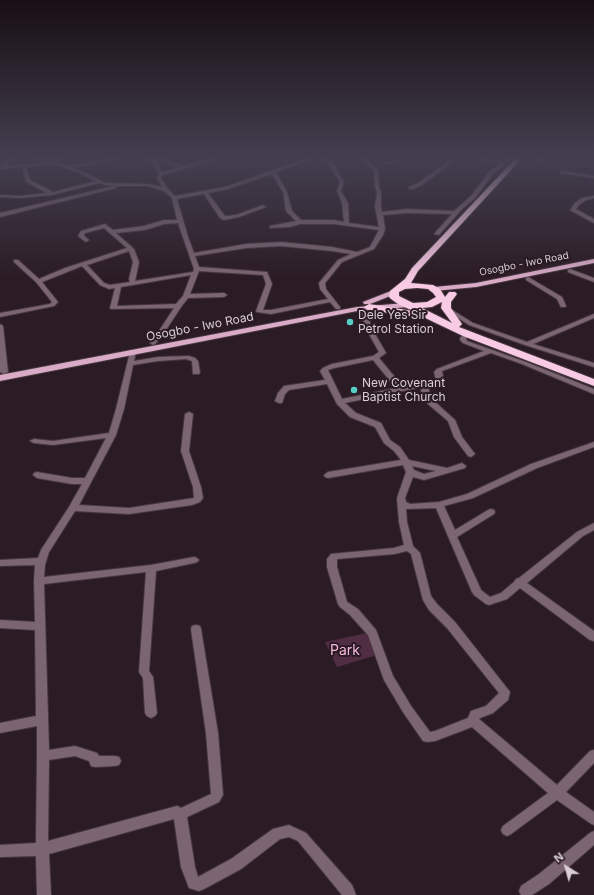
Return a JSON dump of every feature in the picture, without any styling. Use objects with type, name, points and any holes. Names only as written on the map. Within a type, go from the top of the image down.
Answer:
[{"type":"highway","points":[[396,291],[408,281],[415,270],[481,199]]},
{"type":"highway","points":[[409,305],[429,305],[441,298],[437,291],[421,277],[491,199]]},
{"type":"highway","points":[[396,291],[417,285],[432,288]]},
{"type":"highway","points":[[396,291],[397,300],[432,318],[467,334],[594,383]]},
{"type":"highway","points":[[452,294],[446,302],[446,308],[456,324]]},
{"type":"highway","points":[[429,305],[438,313],[456,324],[594,377]]},
{"type":"highway","points":[[369,307],[432,318]]},
{"type":"main road","name":"Osogbo - Iwo Road","points":[[432,288],[476,285],[594,261]]},
{"type":"main road","name":"Osogbo - Iwo Road","points":[[441,298],[452,294],[594,266]]},
{"type":"main road","name":"Osogbo - Iwo Road","points":[[1,374],[381,299],[396,291]]},
{"type":"main road","name":"Osogbo - Iwo Road","points":[[1,374],[133,352],[357,309],[409,305]]},
{"type":"street","points":[[0,215],[67,199]]},
{"type":"street","points":[[153,343],[186,296],[196,271],[193,255],[174,199]]},
{"type":"street","points":[[209,199],[222,218],[237,216],[263,207]]},
{"type":"street","points":[[286,199],[289,211],[300,222]]},
{"type":"street","points":[[342,199],[345,203],[347,222]]},
{"type":"street","points":[[338,308],[323,289],[322,283],[338,263],[372,248],[382,229],[379,199]]},
{"type":"street","points":[[438,234],[455,213],[471,199]]},
{"type":"street","points":[[585,199],[577,204],[573,210],[593,220]]},
{"type":"street","points":[[380,213],[407,211],[455,213]]},
{"type":"street","points":[[112,232],[145,228],[164,222],[181,221]]},
{"type":"street","points":[[272,227],[300,222],[347,222],[382,229]]},
{"type":"street","points":[[86,240],[81,236],[81,234],[98,227],[106,226],[131,249],[136,262],[132,279],[133,283]]},
{"type":"street","points":[[193,255],[246,246],[282,244],[332,249],[358,254]]},
{"type":"street","points":[[38,281],[61,271],[131,249]]},
{"type":"street","points":[[0,316],[54,304],[55,302],[38,281],[16,261]]},
{"type":"street","points":[[83,264],[102,284],[109,287],[196,271],[265,273],[269,284],[259,310],[263,312],[271,312],[331,300]]},
{"type":"street","points":[[570,271],[594,280]]},
{"type":"street","points":[[528,279],[560,298],[563,306]]},
{"type":"street","points":[[118,286],[113,308],[178,306]]},
{"type":"street","points":[[186,296],[224,295]]},
{"type":"street","points":[[446,308],[471,324],[526,344],[594,365]]},
{"type":"street","points":[[357,309],[365,315],[368,327],[383,353],[375,358],[328,367],[324,371],[340,402],[353,415],[378,425],[387,441],[397,449],[406,462],[410,472],[404,503],[403,522],[409,547],[414,553],[423,588],[433,607],[451,625],[505,692],[504,697],[489,710],[475,714],[473,721]]},
{"type":"street","points":[[526,344],[593,317]]},
{"type":"street","points":[[0,326],[1,374]]},
{"type":"street","points":[[467,334],[462,339],[465,342],[524,363],[594,392]]},
{"type":"street","points":[[440,381],[439,370],[491,351]]},
{"type":"street","points":[[44,895],[42,848],[43,756],[39,581],[41,561],[44,552],[88,482],[112,435],[120,410],[133,352]]},
{"type":"street","points":[[130,364],[165,358],[187,357],[195,361],[196,372]]},
{"type":"street","points":[[375,358],[401,389]]},
{"type":"street","points":[[279,401],[282,393],[287,388],[329,381]]},
{"type":"street","points":[[340,402],[440,381]]},
{"type":"street","points":[[440,381],[426,388],[425,391],[432,402],[451,420],[458,437],[471,454]]},
{"type":"street","points":[[73,508],[129,511],[197,500],[199,498],[197,487],[185,451],[189,414]]},
{"type":"street","points":[[34,441],[53,443],[112,435]]},
{"type":"street","points":[[404,503],[439,505],[470,496],[534,466],[594,444]]},
{"type":"street","points":[[328,475],[406,462],[445,470]]},
{"type":"street","points":[[410,472],[416,475],[424,476],[462,466]]},
{"type":"street","points":[[37,475],[88,482]]},
{"type":"street","points":[[439,505],[477,592],[489,601],[504,596],[519,582],[580,534],[594,526]]},
{"type":"street","points":[[452,536],[491,512]]},
{"type":"street","points":[[409,547],[394,551],[334,556],[332,559],[332,567],[343,604],[354,612],[372,633],[388,678],[395,691],[427,737],[435,736],[473,721]]},
{"type":"street","points":[[39,581],[151,568],[194,560]]},
{"type":"street","points":[[0,563],[41,561]]},
{"type":"street","points":[[151,568],[144,672],[148,677],[151,713]]},
{"type":"street","points":[[519,582],[594,637]]},
{"type":"street","points":[[0,624],[40,626]]},
{"type":"street","points":[[0,851],[42,848],[177,812],[180,814],[215,798],[217,795],[212,733],[196,629]]},
{"type":"street","points":[[0,728],[42,720]]},
{"type":"street","points":[[473,721],[556,793],[594,819]]},
{"type":"street","points":[[43,756],[75,751],[93,757],[95,762],[114,760]]},
{"type":"street","points":[[507,830],[556,793],[594,755]]},
{"type":"street","points":[[180,814],[190,877],[194,883],[199,884],[236,864],[277,833],[289,831],[302,837],[347,890],[349,895]]},
{"type":"street","points":[[526,891],[544,879],[594,837]]},
{"type":"green space","name":"Park","points":[[367,633],[377,655],[337,667],[325,642]]},
{"type":"place","name":"Dele Yes Sir Petrol Station","points":[[350,322]]},
{"type":"place","name":"New Covenant Baptist Church","points":[[354,390]]}]
